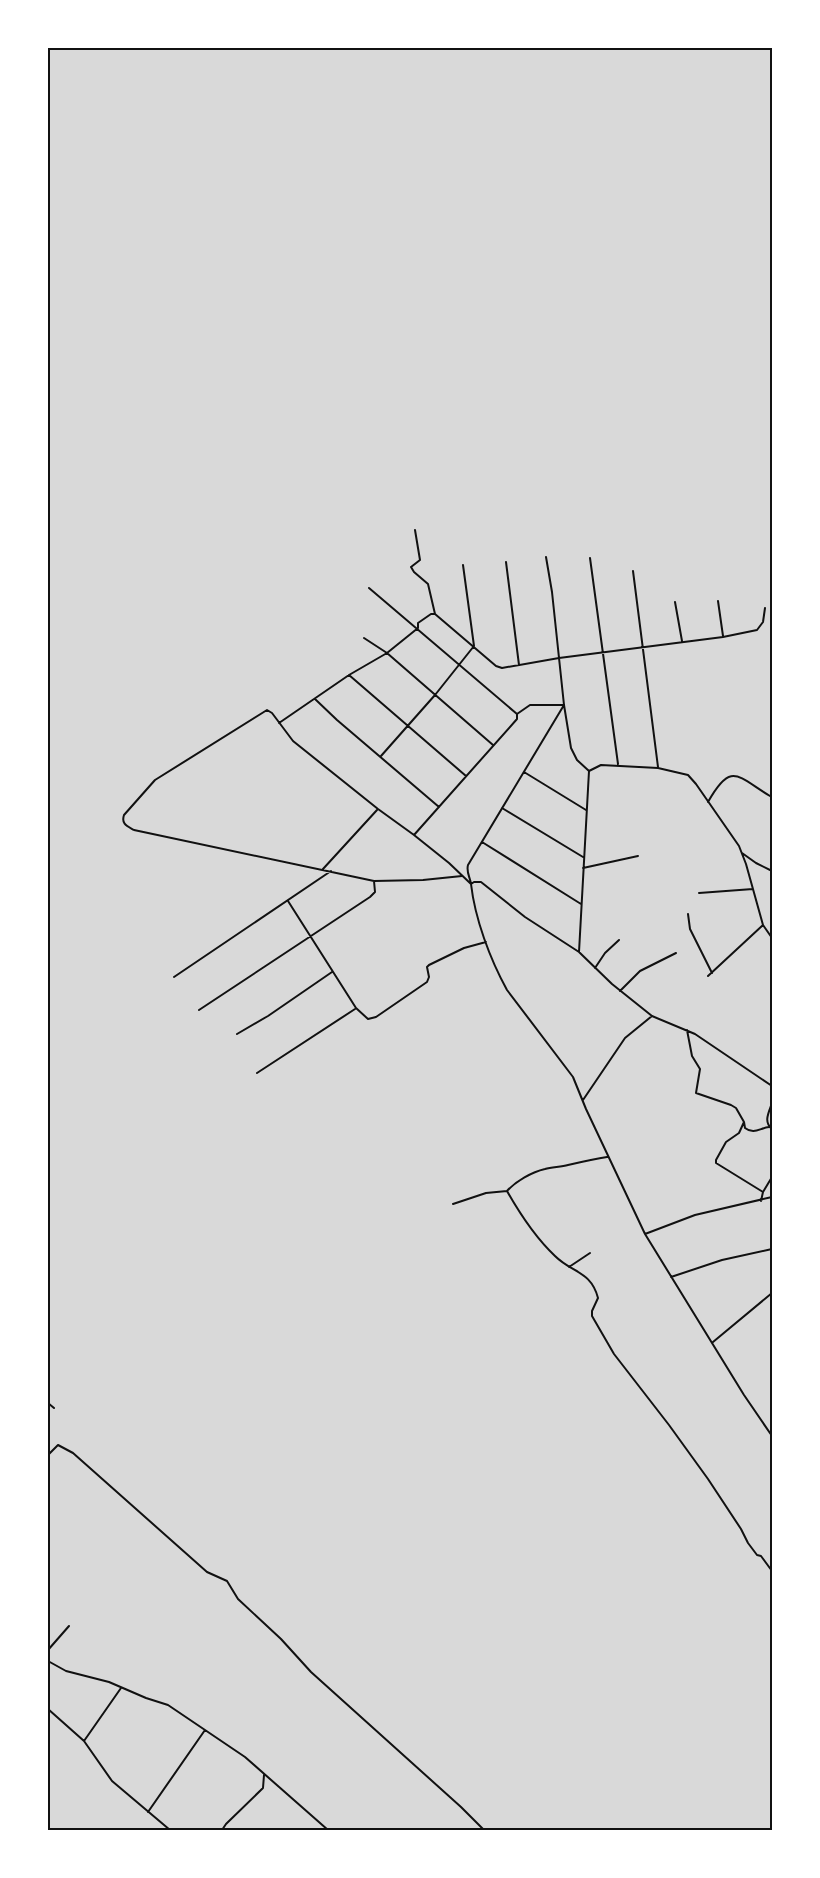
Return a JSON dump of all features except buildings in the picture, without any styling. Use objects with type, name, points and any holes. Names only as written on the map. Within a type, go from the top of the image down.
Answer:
[{"type":"street","points":[[416,530],[420,560],[411,567],[428,584],[435,614],[499,667],[757,630],[763,622],[765,608]]},
{"type":"street","points":[[546,557],[552,592],[564,704],[574,755],[589,771],[580,952]]},
{"type":"street","points":[[590,558],[618,765]]},
{"type":"street","points":[[506,562],[519,665]]},
{"type":"street","points":[[380,756],[435,695],[474,646],[463,566]]},
{"type":"street","points":[[633,571],[658,768]]},
{"type":"street","points":[[370,588],[517,714]]},
{"type":"street","points":[[718,601],[723,636]]},
{"type":"street","points":[[675,602],[682,642]]},
{"type":"street","points":[[279,722],[349,675],[387,653],[418,628],[418,623],[431,614],[435,614]]},
{"type":"street","points":[[364,638],[387,653],[493,745]]},
{"type":"street","points":[[349,675],[466,776]]},
{"type":"street","points":[[315,699],[439,807]]},
{"type":"street","points":[[414,835],[517,718],[517,714],[530,705],[564,704]]},
{"type":"street","points":[[564,704],[467,868],[471,891],[486,942],[507,990],[573,1076],[582,1100],[645,1234],[744,1395],[772,1436]]},
{"type":"street","points":[[462,876],[423,880],[374,881],[134,830],[124,824],[123,820],[124,815],[155,780],[265,711],[270,711],[293,741],[449,863],[471,884]]},
{"type":"street","points":[[589,771],[597,766],[618,765],[658,768],[688,775],[739,846],[763,925],[772,938]]},
{"type":"street","points":[[524,772],[586,810]]},
{"type":"street","points":[[708,802],[719,783],[725,777],[731,775],[740,778],[770,796]]},
{"type":"street","points":[[502,808],[584,858]]},
{"type":"street","points":[[323,869],[378,809]]},
{"type":"street","points":[[482,842],[581,904]]},
{"type":"street","points":[[742,853],[756,863],[772,870]]},
{"type":"street","points":[[584,868],[638,856]]},
{"type":"street","points":[[174,977],[331,871]]},
{"type":"street","points":[[199,1010],[373,895],[374,881]]},
{"type":"street","points":[[471,884],[481,882],[525,917],[580,952],[620,991],[652,1016],[687,1030],[738,1061],[772,1086]]},
{"type":"street","points":[[699,893],[753,889]]},
{"type":"street","points":[[772,891],[772,900]]},
{"type":"street","points":[[288,901],[356,1008],[368,1019],[376,1017],[427,982],[429,977],[427,967],[429,965],[464,948],[486,942]]},
{"type":"street","points":[[688,914],[690,930],[712,973]]},
{"type":"street","points":[[708,976],[763,925]]},
{"type":"street","points":[[595,968],[605,953],[619,940]]},
{"type":"street","points":[[620,991],[640,971],[676,953]]},
{"type":"street","points":[[237,1034],[268,1016],[332,972]]},
{"type":"street","points":[[257,1073],[356,1008]]},
{"type":"street","points":[[582,1100],[625,1038],[652,1016]]},
{"type":"street","points":[[687,1030],[692,1056],[700,1070],[696,1093],[736,1108],[744,1122],[745,1128],[750,1131],[769,1127]]},
{"type":"street","points":[[772,1103],[767,1118],[769,1127],[772,1129]]},
{"type":"street","points":[[744,1122],[739,1132],[726,1142],[716,1162],[764,1192]]},
{"type":"street","points":[[453,1204],[486,1193],[507,1191],[523,1179],[546,1168],[567,1166],[608,1156]]},
{"type":"street","points":[[761,1201],[772,1177]]},
{"type":"street","points":[[507,1191],[544,1245],[569,1267],[585,1275],[593,1285],[598,1298],[592,1316],[614,1354],[708,1479],[748,1543],[772,1571]]},
{"type":"street","points":[[645,1234],[695,1215],[772,1197]]},
{"type":"street","points":[[671,1277],[722,1260],[772,1249]]},
{"type":"street","points":[[569,1267],[590,1253]]},
{"type":"street","points":[[713,1342],[772,1295]]},
{"type":"street","points":[[48,1403],[54,1408]]},
{"type":"street","points":[[48,1454],[58,1445],[73,1453],[207,1572],[227,1582],[241,1603],[281,1639],[311,1672],[484,1830]]},
{"type":"street","points":[[48,1650],[69,1626]]},
{"type":"street","points":[[48,1661],[66,1671],[97,1678],[168,1705],[232,1746],[328,1830]]},
{"type":"street","points":[[84,1741],[121,1688]]},
{"type":"street","points":[[48,1709],[84,1741],[112,1781],[170,1830]]},
{"type":"street","points":[[148,1812],[206,1729]]},
{"type":"street","points":[[222,1830],[263,1788],[264,1774]]},
{"type":"shaded area","points":[[48,48],[772,48],[772,1830],[48,1830]]}]
